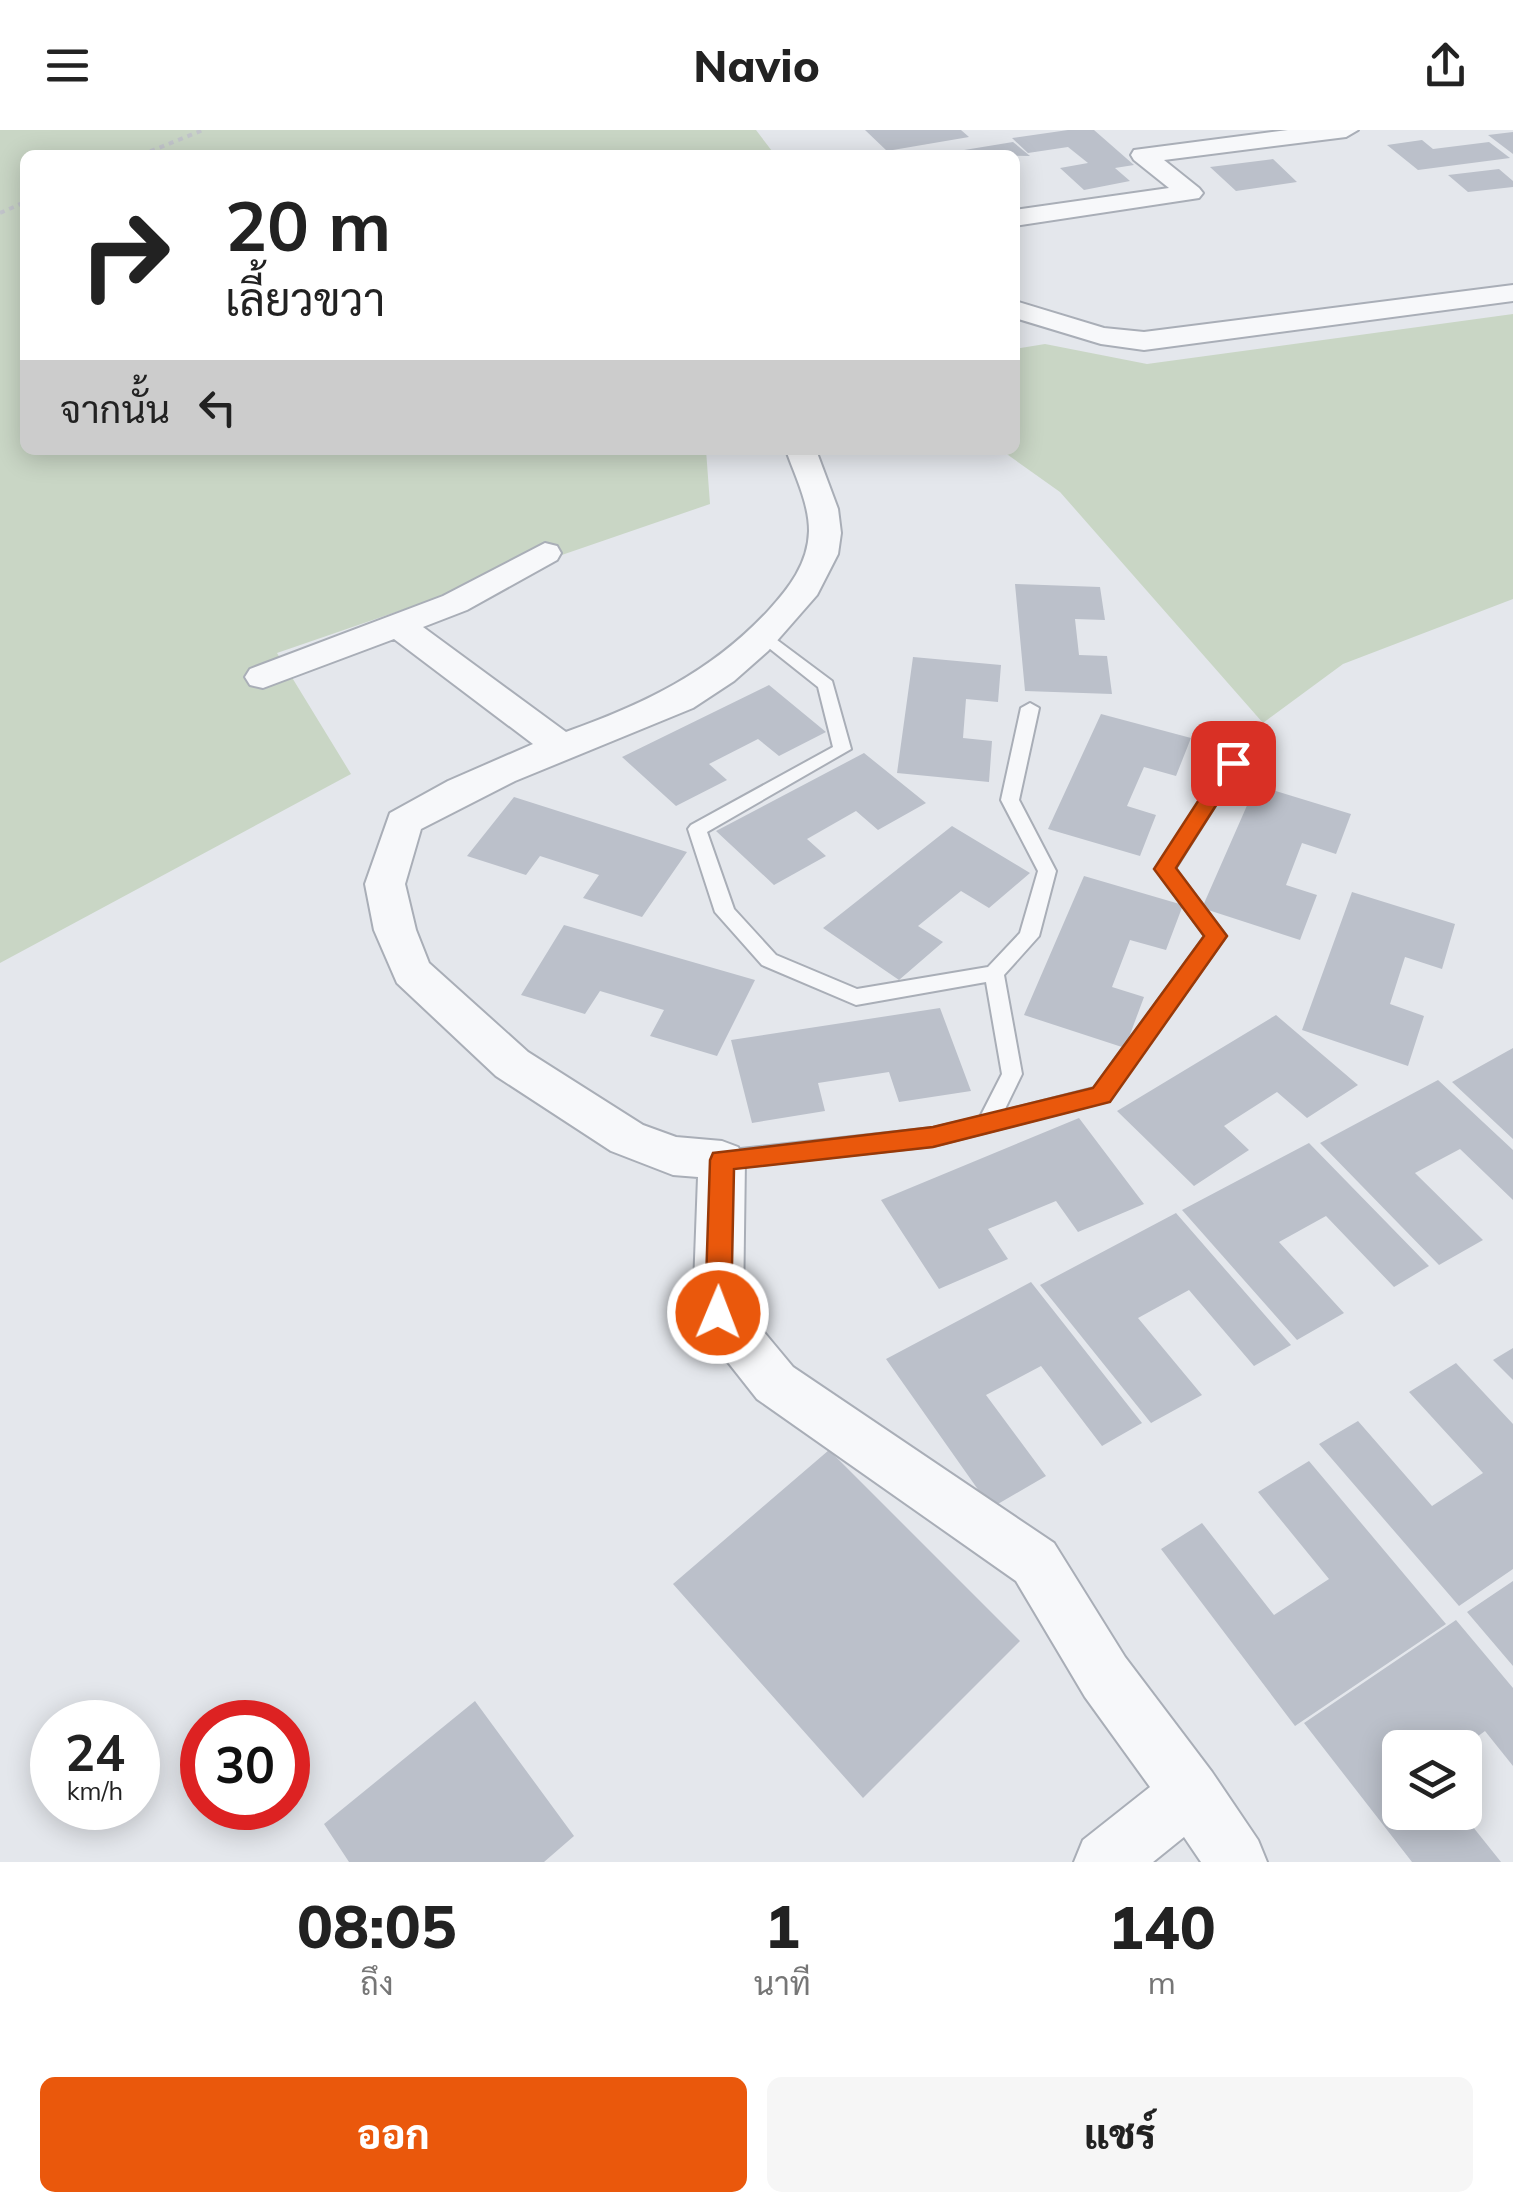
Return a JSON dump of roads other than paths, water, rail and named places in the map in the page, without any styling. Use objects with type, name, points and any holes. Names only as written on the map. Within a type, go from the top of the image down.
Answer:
[{"type":"street","points":[[1020,217],[1190,194],[1143,156],[1346,130]]},
{"type":"street","points":[[1020,311],[1100,336],[1144,341],[1513,293]]},
{"type":"street","points":[[803,455],[822,508],[825,543],[818,568],[805,590],[765,636],[722,674],[692,694],[458,789],[404,822],[385,884],[395,930],[412,972],[512,1064],[627,1138],[673,1156],[722,1160],[718,1313],[775,1383],[1035,1562],[1105,1677],[1192,1792],[1236,1862]]},
{"type":"street","points":[[263,677],[455,603],[544,553]]},
{"type":"street","points":[[400,627],[562,748]]},
{"type":"street","points":[[1105,1862],[1192,1792]]},
{"type":"lane","points":[[765,636],[826,685],[842,748],[698,829],[725,912],[769,960],[856,997],[994,974],[1029,936],[1047,871],[1010,800],[1030,708]]},
{"type":"lane","points":[[722,1160],[933,1137],[1101,1095],[1216,936],[1165,869],[1233,763]]},
{"type":"lane","points":[[988,1124],[1012,1074],[994,974]]}]
